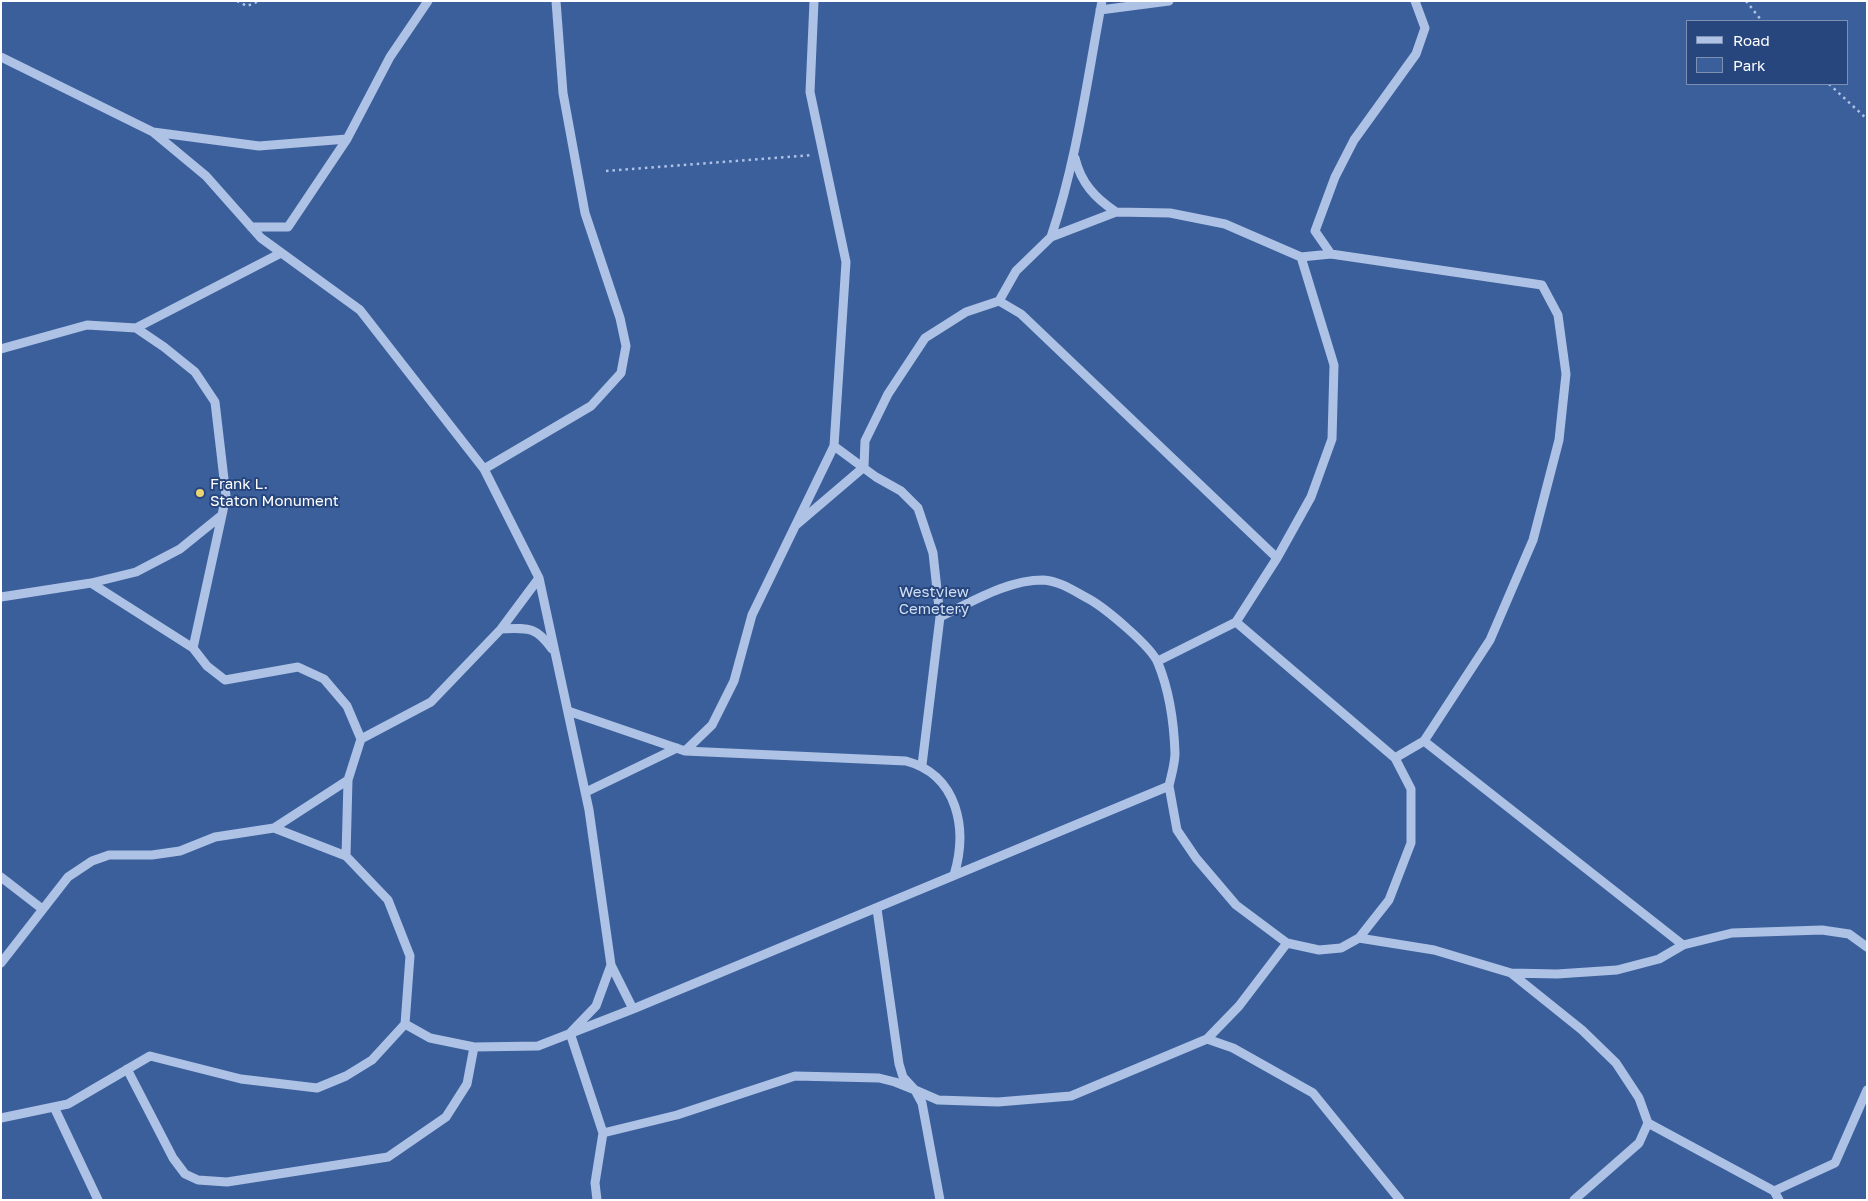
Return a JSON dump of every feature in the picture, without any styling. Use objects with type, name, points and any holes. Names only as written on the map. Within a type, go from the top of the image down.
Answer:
[{"type":"lane","points":[[251,227],[288,227],[347,139],[390,57],[428,1]]},
{"type":"lane","points":[[484,469],[591,406],[621,373],[626,346],[620,318],[585,212],[563,93],[556,1]]},
{"type":"lane","points":[[586,792],[681,750],[712,725],[734,681],[752,615],[834,446],[846,262],[810,92],[814,1]]},
{"type":"lane","points":[[1051,236],[1066,192],[1101,6],[1169,1]]},
{"type":"lane","points":[[1331,254],[1315,231],[1335,178],[1354,140],[1416,54],[1426,28],[1415,1]]},
{"type":"lane","points":[[1,58],[153,132],[206,176],[261,238],[360,310],[484,469],[539,578],[586,792],[611,965],[633,1009]]},
{"type":"lane","points":[[153,132],[259,146],[347,139]]},
{"type":"lane","points":[[1074,155],[1078,172],[1085,184],[1099,200],[1116,212]]},
{"type":"lane","points":[[796,525],[864,467],[865,441],[888,394],[925,338],[966,312],[999,301],[1016,271],[1051,236],[1116,212],[1170,213],[1225,224],[1301,257],[1331,254],[1542,285],[1558,315],[1566,374],[1559,440],[1534,540],[1490,640],[1424,741],[1395,758]]},
{"type":"lane","points":[[1,349],[87,326],[136,328],[281,253]]},
{"type":"lane","points":[[1158,661],[1236,622],[1277,558],[1311,497],[1332,439],[1334,365],[1301,257]]},
{"type":"lane","points":[[999,301],[1020,314],[1277,558]]},
{"type":"lane","points":[[136,328],[164,347],[195,372],[215,402],[226,496],[193,648]]},
{"type":"lane","points":[[834,446],[876,477],[901,491],[918,508],[932,553],[940,617],[922,765]]},
{"type":"lane","points":[[1,597],[91,583],[136,572],[180,549],[222,515]]},
{"type":"lane","points":[[361,739],[431,702],[501,629],[539,578]]},
{"type":"lane","points":[[940,617],[993,592],[1028,581],[1045,580],[1062,584],[1101,606],[1133,634],[1158,661],[1170,708],[1175,754],[1169,786],[1177,830],[1196,858],[1236,905],[1287,943],[1319,950],[1341,948],[1358,938],[1389,900],[1411,843],[1411,789],[1395,758],[1236,622]]},
{"type":"lane","points":[[91,583],[193,648],[207,666],[225,680],[298,667],[324,679],[347,706],[361,739],[348,780],[346,856]]},
{"type":"lane","points":[[501,629],[525,628],[541,633],[555,653]]},
{"type":"lane","points":[[568,711],[681,750],[906,761],[922,765],[934,774],[950,794],[958,810],[959,858],[954,875]]},
{"type":"lane","points":[[1424,741],[1683,945]]},
{"type":"lane","points":[[1,963],[68,877],[92,861],[109,855],[152,855],[180,852],[214,837],[274,828],[348,780]]},
{"type":"lane","points":[[405,1024],[430,1038],[474,1047],[538,1046],[877,909],[1169,786]]},
{"type":"lane","points":[[1,1118],[68,1104],[150,1056],[241,1079],[317,1088],[346,1076],[372,1060],[405,1024],[410,956],[388,900],[346,856],[274,828]]},
{"type":"lane","points":[[1,877],[42,908]]},
{"type":"lane","points":[[877,909],[899,1064],[904,1077],[915,1090],[926,1114],[940,1200]]},
{"type":"lane","points":[[1358,938],[1434,950],[1511,973],[1557,974],[1617,970],[1660,959],[1683,945],[1732,933],[1822,930],[1849,934],[1867,947]]},
{"type":"lane","points":[[603,1133],[677,1115],[795,1076],[879,1078],[938,1100],[998,1102],[1071,1096],[1207,1040],[1239,1006],[1287,943]]},
{"type":"lane","points":[[570,1033],[596,1006],[611,965]]},
{"type":"lane","points":[[1511,973],[1582,1030],[1616,1064],[1639,1098],[1648,1123],[1774,1190],[1779,1200]]},
{"type":"lane","points":[[570,1033],[603,1133],[595,1183],[597,1200]]},
{"type":"lane","points":[[1207,1040],[1233,1048],[1313,1093],[1400,1200]]},
{"type":"lane","points":[[127,1069],[173,1158],[185,1174],[198,1180],[228,1182],[388,1157],[446,1117],[467,1084],[474,1047]]},
{"type":"lane","points":[[1774,1190],[1835,1162],[1867,1090]]},
{"type":"lane","points":[[54,1108],[98,1200]]},
{"type":"lane","points":[[1574,1200],[1639,1143],[1648,1123]]},
{"type":"path","points":[[238,1],[247,6],[259,1]]},
{"type":"path","points":[[1746,1],[1761,20]]},
{"type":"path","points":[[1830,85],[1867,119]]},
{"type":"path","points":[[606,171],[823,154]]},
{"type":"green space","name":"Westview Cemetery","points":[[1,1],[1867,1],[1867,1200],[1,1200]]},
{"type":"place","name":"Frank L. Staton Monument","points":[[200,493]]}]
